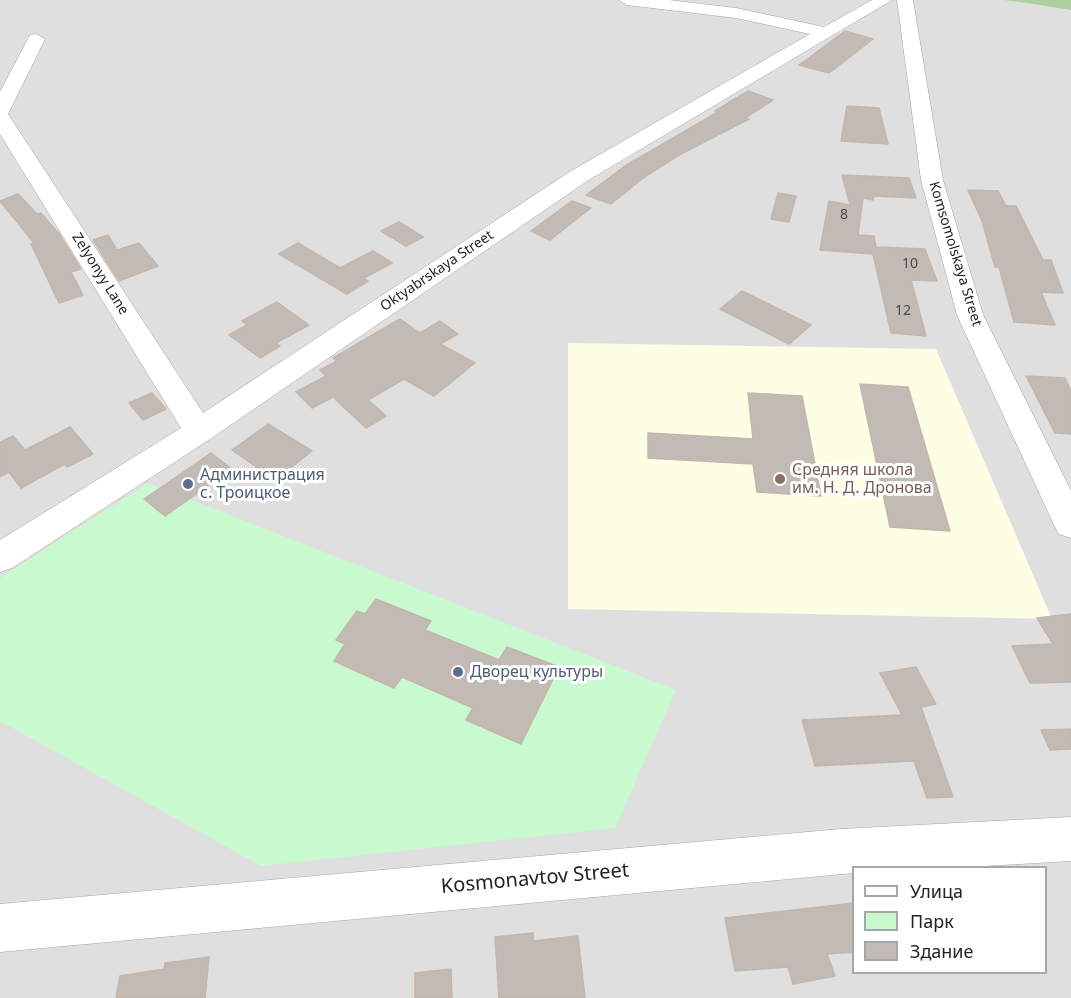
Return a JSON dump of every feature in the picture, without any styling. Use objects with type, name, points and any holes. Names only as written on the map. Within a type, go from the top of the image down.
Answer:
[{"type":"street","points":[[627,0],[736,13],[824,32]]},
{"type":"street","name":"Oktyabrskaya Street","points":[[0,558],[200,431],[579,176],[824,32],[884,0]]},
{"type":"street","points":[[857,14],[906,9]]},
{"type":"street","name":"Komsomolskaya Street","points":[[906,9],[932,180],[970,315],[1071,525]]},
{"type":"street","name":"Zelyonyy Lane","points":[[36,39],[0,115],[200,431]]},
{"type":"street","name":"Kosmonavtov Street","points":[[0,928],[841,851],[1071,838]]},
{"type":"shaded area","points":[[0,0],[1071,0],[1071,998],[0,998]]},
{"type":"shaded area","name":"Средняя школа им. Н. Д. Дронова","points":[[568,343],[936,349],[1052,619],[568,609]]},
{"type":"green space","points":[[1004,0],[1071,0],[1071,10],[1027,3]]},
{"type":"green space","points":[[148,483],[676,690],[615,828],[261,866],[0,721],[0,578]]},
{"type":"building","points":[[845,31],[873,39],[829,73],[799,65]]},
{"type":"building","points":[[748,91],[773,100],[745,118],[749,119],[679,155],[643,178],[611,204],[586,195],[625,166],[718,112],[715,111]]},
{"type":"building","points":[[847,106],[879,108],[888,144],[841,141]]},
{"type":"building","points":[[842,175],[909,178],[916,198],[874,196],[873,200],[863,198],[858,235],[874,236],[876,247],[925,249],[937,281],[911,280],[926,336],[891,333],[873,254],[820,250],[829,201],[850,205]]},
{"type":"building","points":[[968,190],[998,191],[1006,206],[1016,206],[1043,260],[1051,260],[1063,293],[1041,292],[1055,325],[1014,322],[999,267],[995,267],[982,221]]},
{"type":"building","points":[[778,193],[796,196],[789,222],[771,219]]},
{"type":"building","points":[[18,194],[37,214],[41,213],[59,234],[81,269],[71,272],[83,295],[59,303],[31,244],[34,243],[0,201]]},
{"type":"building","points":[[572,201],[591,208],[550,240],[531,231]]},
{"type":"building","points":[[399,222],[423,237],[406,246],[381,231]]},
{"type":"building","points":[[108,235],[117,250],[139,243],[158,266],[119,281],[93,240]]},
{"type":"building","points":[[298,243],[340,268],[373,251],[392,263],[364,278],[368,281],[347,294],[279,254]]},
{"type":"building","points":[[742,291],[811,325],[789,344],[720,309]]},
{"type":"building","points":[[277,302],[309,325],[276,343],[280,346],[260,358],[229,335],[247,325],[242,321]]},
{"type":"building","points":[[400,319],[420,333],[440,321],[458,334],[440,344],[475,363],[434,396],[404,379],[368,400],[386,416],[366,428],[333,397],[312,408],[296,392],[326,376],[320,370],[337,361],[333,358]]},
{"type":"building","points":[[1026,376],[1065,378],[1071,391],[1071,434],[1055,433]]},
{"type":"building","points":[[860,384],[908,387],[950,531],[890,527]]},
{"type":"building","points":[[152,393],[166,409],[143,420],[129,403]]},
{"type":"building","points":[[748,393],[802,396],[821,496],[757,492],[753,464],[648,458],[648,433],[753,439]]},
{"type":"building","points":[[268,424],[312,451],[275,480],[232,450]]},
{"type":"building","points":[[70,427],[93,454],[67,467],[65,464],[21,488],[9,472],[0,477],[0,442],[13,436],[25,450]]},
{"type":"building","name":"Администрация с. Троицкое","points":[[211,453],[232,469],[165,516],[144,499]]},
{"type":"building","name":"Дворец культуры","points":[[376,599],[431,621],[425,630],[499,660],[507,647],[559,667],[521,744],[466,720],[473,708],[402,677],[394,688],[334,661],[345,644],[336,640],[357,611],[365,614]]},
{"type":"building","points":[[1071,614],[1071,682],[1030,683],[1012,646],[1053,644],[1037,618]]},
{"type":"building","points":[[916,667],[936,704],[921,707],[953,797],[927,798],[914,761],[815,766],[802,720],[902,715],[880,673]]},
{"type":"building","points":[[1071,729],[1071,749],[1050,750],[1041,730]]},
{"type":"building","points":[[852,903],[852,952],[827,954],[835,976],[793,984],[788,967],[735,971],[725,918]]},
{"type":"building","points":[[533,933],[533,941],[578,936],[585,998],[499,998],[495,937]]},
{"type":"building","points":[[209,957],[205,998],[116,998],[120,976],[164,969],[165,963]]},
{"type":"building","points":[[451,969],[452,998],[415,998],[415,973]]},
{"type":"place","name":"Средняя школа им. Н. Д. Дронова","points":[[780,479]]},
{"type":"place","name":"Администрация с. Троицкое","points":[[188,484]]},
{"type":"place","name":"Дворец культуры","points":[[458,672]]}]
